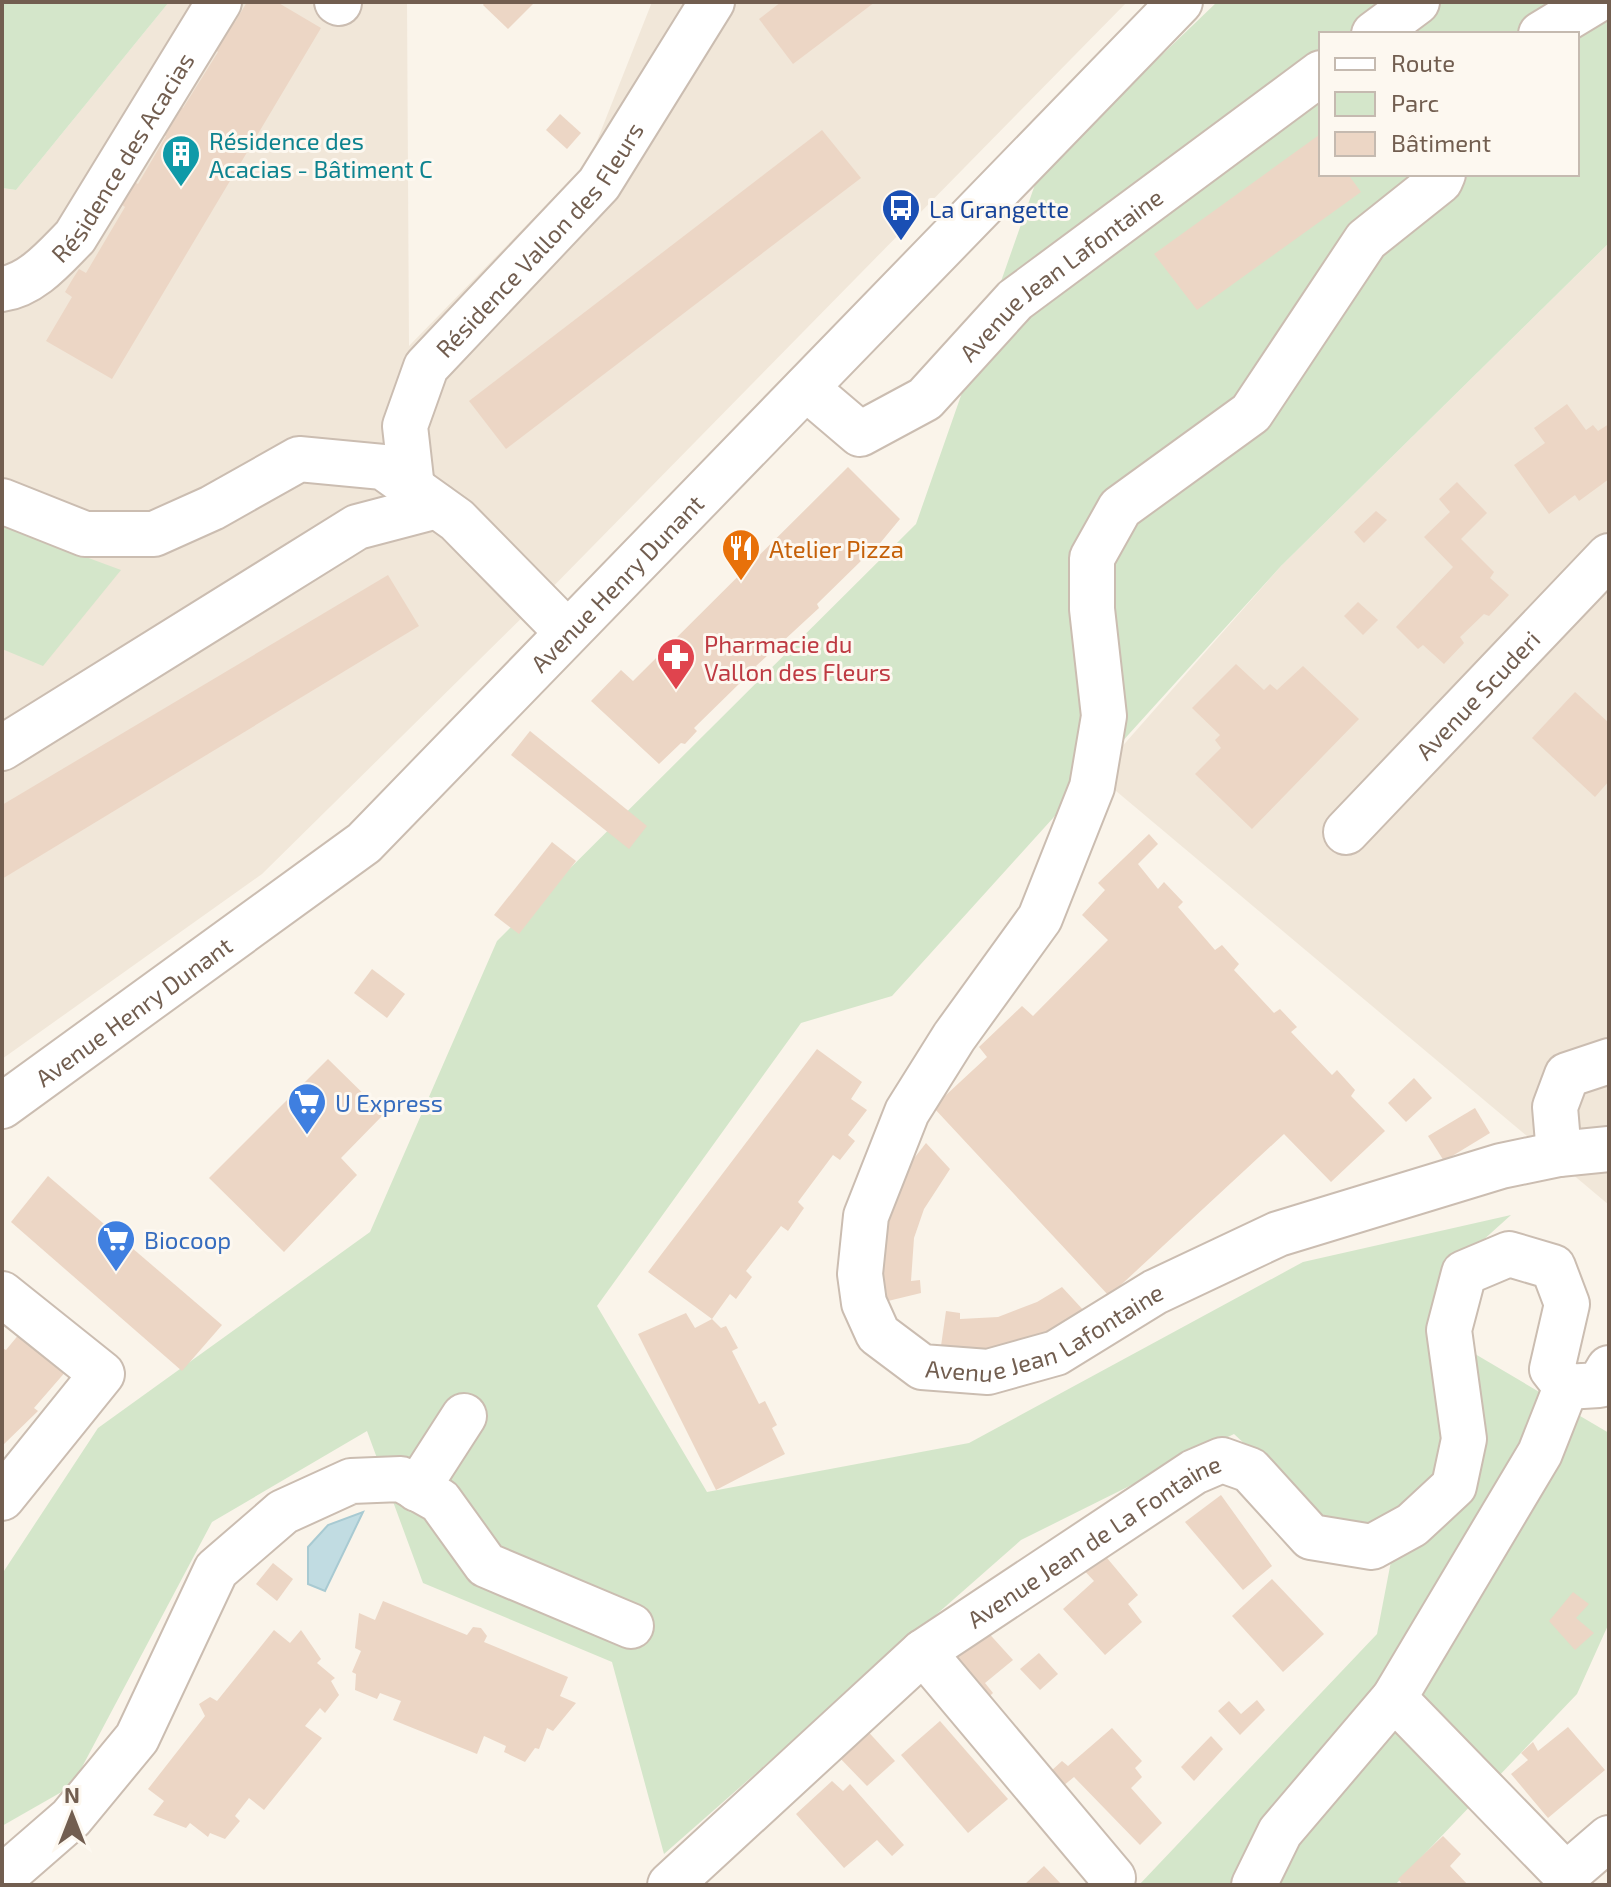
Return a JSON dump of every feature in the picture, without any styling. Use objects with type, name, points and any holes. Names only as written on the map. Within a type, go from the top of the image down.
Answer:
[{"type":"street","name":"Résidence des Acacias","points":[[2,289],[13,287],[45,267],[75,237],[219,2]]},
{"type":"street","name":"Résidence Vallon des Fleurs","points":[[425,497],[405,426],[426,367],[599,184],[712,2]]},
{"type":"street","name":"Avenue Henry Dunant","points":[[2,1106],[364,843],[566,631],[806,388],[1061,120],[1180,2]]},
{"type":"street","points":[[1377,32],[1417,2]]},
{"type":"street","points":[[1544,32],[1594,2]]},
{"type":"street","name":"Avenue Jean Lafontaine","points":[[806,388],[860,434],[925,399],[1015,300],[1319,74]]},
{"type":"street","name":"Avenue Jean Lafontaine","points":[[1442,176],[1440,181],[1366,240],[1251,413],[1120,508],[1092,558],[1092,609],[1104,716],[1092,787],[1040,918],[954,1037],[907,1112],[866,1216],[860,1274],[864,1303],[878,1334],[922,1367],[988,1372],[1056,1353],[1155,1292],[1278,1234],[1501,1166],[1559,1154]]},
{"type":"street","points":[[2,501],[85,534],[154,534],[212,508],[299,459],[383,467],[457,520],[566,631]]},
{"type":"street","points":[[2,748],[357,527],[425,497]]},
{"type":"street","name":"Avenue Scuderi","points":[[1346,832],[1609,556]]},
{"type":"street","points":[[1609,1061],[1567,1075],[1555,1107],[1559,1154],[1609,1149]]},
{"type":"street","name":"Avenue Jean de La Fontaine","points":[[670,1885],[923,1652],[1194,1472],[1222,1460],[1250,1470],[1311,1537],[1372,1547],[1412,1525],[1454,1486],[1464,1439],[1449,1330],[1464,1273],[1509,1254],[1553,1267],[1567,1304],[1552,1369],[1566,1387]]},
{"type":"street","points":[[2,1294],[102,1374],[2,1498]]},
{"type":"street","points":[[1254,1885],[1280,1832],[1394,1698],[1540,1453],[1566,1387],[1599,1385],[1609,1368]]},
{"type":"street","points":[[417,1489],[464,1416]]},
{"type":"street","points":[[2,1878],[71,1818],[137,1738],[216,1570],[283,1512],[351,1481],[401,1479],[440,1501],[486,1565],[631,1626]]},
{"type":"street","points":[[923,1652],[1113,1878]]},
{"type":"street","points":[[1394,1698],[1566,1875],[1609,1838]]},
{"type":"shaded area","points":[[169,2],[407,2],[409,346],[589,161],[652,2],[1127,2],[536,604],[262,874],[2,1059],[2,188],[16,190]]},
{"type":"shaded area","points":[[1609,243],[1609,1205],[1097,775],[1281,566]]},
{"type":"green space","points":[[2,2],[169,2],[16,190],[2,188]]},
{"type":"green space","points":[[1217,2],[1609,2],[1609,243],[1281,566],[892,996],[801,1023],[597,1306],[707,1492],[969,1443],[1303,1262],[1511,1215],[1461,1260],[1436,1331],[1609,1433],[1609,1623],[1577,1694],[1395,1885],[1139,1885],[1377,1634],[1397,1530],[1342,1534],[1234,1434],[1021,1540],[664,1854],[612,1662],[423,1583],[367,1431],[212,1522],[72,1786],[2,1826],[2,1574],[98,1428],[370,1232],[497,941],[916,524],[1039,173]]},
{"type":"green space","points":[[2,526],[121,570],[43,666],[2,649]]},
{"type":"water","points":[[363,1512],[325,1591],[308,1584],[308,1547],[328,1525]]},
{"type":"building","name":"Résidence des Acacias - Bâtiment C","points":[[247,2],[277,2],[321,28],[112,379],[46,341],[72,297],[65,292],[72,280],[79,269],[86,273],[125,207],[117,201],[131,180],[138,184],[166,136],[159,131],[176,103],[183,108],[218,52],[210,46],[227,18],[235,22]]},
{"type":"building","points":[[485,2],[535,2],[508,29],[483,5]]},
{"type":"building","points":[[781,2],[875,2],[793,64],[759,19]]},
{"type":"building","points":[[560,114],[581,133],[567,149],[546,130]]},
{"type":"building","points":[[822,130],[861,178],[506,449],[469,401]]},
{"type":"building","points":[[1319,135],[1319,176],[1349,176],[1361,192],[1197,310],[1154,254]]},
{"type":"building","points":[[1567,404],[1586,430],[1593,425],[1598,431],[1609,424],[1609,479],[1579,501],[1575,495],[1549,514],[1514,465],[1545,443],[1534,428]]},
{"type":"building","points":[[848,467],[900,519],[867,559],[864,558],[817,604],[819,608],[756,666],[759,670],[744,684],[741,682],[694,728],[697,731],[685,744],[681,743],[659,764],[591,701],[621,670],[633,681]]},
{"type":"building","points":[[1457,482],[1487,513],[1461,539],[1494,572],[1490,578],[1509,595],[1489,616],[1484,614],[1460,637],[1464,643],[1444,664],[1423,645],[1418,649],[1396,627],[1453,567],[1424,537],[1450,512],[1439,499]]},
{"type":"building","points":[[1376,511],[1387,520],[1364,543],[1354,532]]},
{"type":"building","points":[[388,575],[419,626],[2,879],[2,805]]},
{"type":"building","points":[[1358,602],[1378,620],[1363,635],[1344,616]]},
{"type":"building","points":[[1236,664],[1264,690],[1270,684],[1277,690],[1303,666],[1359,719],[1252,829],[1195,774],[1221,748],[1215,740],[1220,735],[1192,708]]},
{"type":"building","points":[[1575,692],[1609,723],[1609,781],[1595,797],[1532,738]]},
{"type":"building","points":[[530,731],[647,826],[629,849],[511,755]]},
{"type":"building","points":[[1149,834],[1158,844],[1138,864],[1158,889],[1164,882],[1183,902],[1178,907],[1215,950],[1222,945],[1239,964],[1234,970],[1274,1013],[1280,1009],[1297,1027],[1291,1032],[1332,1075],[1337,1070],[1355,1090],[1351,1096],[1385,1131],[1331,1182],[1284,1134],[1109,1296],[933,1107],[987,1057],[979,1047],[1022,1006],[1033,1016],[1108,940],[1082,915],[1105,890],[1098,883]]},
{"type":"building","points":[[552,842],[576,861],[519,934],[494,915]]},
{"type":"building","points":[[372,969],[405,994],[387,1018],[354,993]]},
{"type":"building","points":[[817,1049],[862,1082],[851,1099],[867,1110],[848,1135],[855,1141],[840,1160],[833,1155],[798,1202],[804,1208],[788,1231],[781,1226],[746,1271],[752,1277],[736,1299],[730,1294],[712,1319],[648,1272]]},
{"type":"building","name":"U Express","points":[[328,1059],[384,1114],[341,1158],[357,1175],[284,1252],[209,1178]]},
{"type":"building","points":[[1414,1078],[1432,1098],[1406,1122],[1388,1103]]},
{"type":"building","points":[[1475,1108],[1490,1133],[1444,1161],[1428,1136]]},
{"type":"building","points":[[926,1143],[950,1169],[924,1209],[914,1238],[911,1281],[920,1280],[921,1293],[888,1301],[885,1286],[876,1285],[877,1237],[908,1166]]},
{"type":"building","name":"Biocoop","points":[[48,1176],[222,1325],[182,1371],[11,1222]]},
{"type":"building","points":[[1062,1287],[1086,1313],[1074,1322],[1004,1353],[941,1346],[946,1311],[960,1313],[960,1319],[998,1317],[1037,1302]]},
{"type":"building","points":[[686,1313],[695,1328],[712,1319],[721,1328],[726,1326],[738,1348],[732,1351],[759,1404],[765,1401],[777,1425],[772,1428],[785,1454],[716,1490],[638,1334]]},
{"type":"building","points":[[20,1333],[67,1370],[34,1408],[38,1411],[2,1446],[2,1348],[6,1350]]},
{"type":"building","points":[[1221,1495],[1272,1566],[1243,1590],[1185,1522]]},
{"type":"building","points":[[1102,1552],[1138,1595],[1128,1604],[1142,1622],[1105,1655],[1063,1609],[1094,1581],[1080,1566]]},
{"type":"building","points":[[273,1563],[293,1579],[277,1601],[256,1584]]},
{"type":"building","points":[[1272,1579],[1324,1634],[1283,1672],[1232,1616]]},
{"type":"building","points":[[1573,1592],[1589,1604],[1576,1618],[1594,1633],[1575,1650],[1549,1621]]},
{"type":"building","points":[[383,1601],[467,1635],[473,1627],[481,1628],[487,1636],[484,1642],[568,1677],[560,1696],[576,1703],[553,1731],[547,1728],[539,1749],[535,1748],[525,1762],[504,1752],[506,1746],[484,1736],[477,1754],[393,1720],[401,1701],[380,1693],[377,1699],[355,1690],[356,1674],[352,1672],[361,1651],[355,1648],[359,1613],[375,1620]]},
{"type":"building","points":[[984,1628],[1013,1660],[985,1683],[993,1693],[981,1704],[937,1664]]},
{"type":"building","points":[[274,1630],[290,1643],[301,1630],[321,1659],[317,1663],[335,1678],[331,1681],[339,1695],[325,1713],[320,1708],[305,1726],[322,1738],[264,1810],[249,1798],[235,1816],[240,1821],[225,1839],[210,1833],[208,1837],[190,1823],[186,1828],[153,1815],[164,1801],[148,1789],[205,1716],[199,1704],[210,1697],[217,1701]]},
{"type":"building","points":[[1039,1653],[1058,1674],[1040,1690],[1020,1669]]},
{"type":"building","points":[[1257,1700],[1265,1710],[1240,1735],[1218,1711],[1229,1701],[1241,1714]]},
{"type":"building","points":[[940,1721],[1008,1799],[968,1833],[901,1755]]},
{"type":"building","points":[[863,1726],[895,1761],[867,1786],[835,1753]]},
{"type":"building","points":[[1568,1727],[1605,1770],[1548,1818],[1511,1774],[1528,1760],[1521,1753],[1533,1742],[1538,1751]]},
{"type":"building","points":[[1112,1728],[1142,1761],[1135,1768],[1142,1777],[1131,1788],[1162,1823],[1140,1845],[1074,1777],[1063,1786],[1050,1772],[1062,1761],[1068,1766]]},
{"type":"building","points":[[1211,1736],[1223,1749],[1194,1781],[1181,1767]]},
{"type":"building","points":[[832,1781],[843,1791],[850,1784],[904,1845],[892,1856],[877,1840],[844,1868],[796,1814]]},
{"type":"building","points":[[1443,1836],[1461,1854],[1450,1866],[1468,1885],[1403,1885],[1398,1879]]},
{"type":"building","points":[[1044,1866],[1062,1885],[1024,1885]]},
{"type":"place","name":"Résidence des Acacias - Bâtiment C","points":[[181,188]]},
{"type":"place","name":"La Grangette","points":[[901,242]]},
{"type":"place","name":"Atelier Pizza","points":[[741,582]]},
{"type":"place","name":"Pharmacie du Vallon des Fleurs","points":[[676,691]]},
{"type":"place","name":"U Express","points":[[307,1136]]},
{"type":"place","name":"Biocoop","points":[[116,1273]]}]
